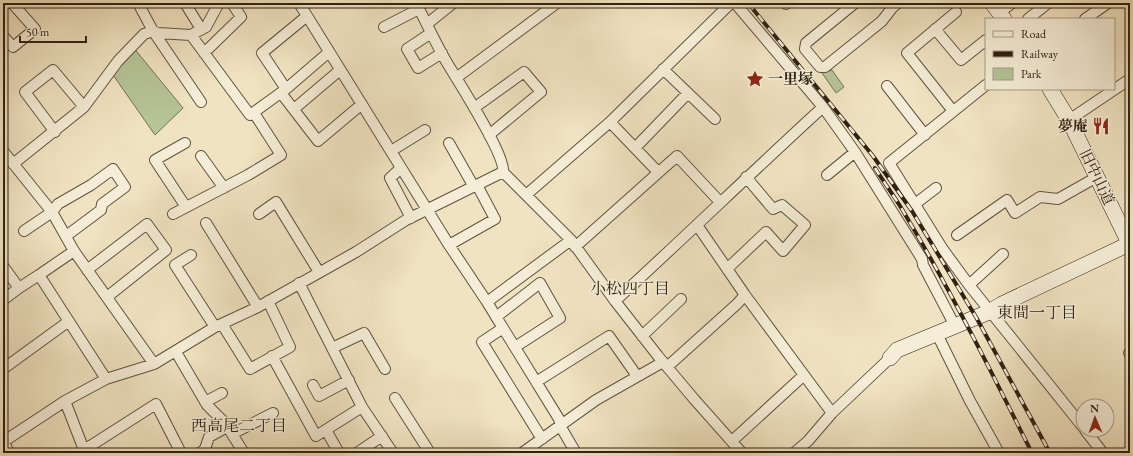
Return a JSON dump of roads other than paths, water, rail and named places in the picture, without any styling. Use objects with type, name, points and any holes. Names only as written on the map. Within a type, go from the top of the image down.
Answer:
[{"type":"street","points":[[3,36],[13,47],[35,29],[12,3]]},
{"type":"street","points":[[138,3],[153,32],[201,102]]},
{"type":"street","points":[[185,3],[201,29]]},
{"type":"street","points":[[13,164],[55,132],[84,107],[118,61],[144,34],[153,32],[191,35],[206,27],[219,3]]},
{"type":"street","points":[[204,53],[241,17],[232,3]]},
{"type":"street","points":[[299,3],[427,210],[515,347],[559,419],[560,425],[576,453]]},
{"type":"street","points":[[442,53],[418,68],[408,49],[452,3]]},
{"type":"street","points":[[456,78],[557,3]]},
{"type":"street","points":[[526,195],[610,122],[731,3]]},
{"type":"street","points":[[735,3],[823,107],[855,152],[922,259],[923,265],[955,326]]},
{"type":"street","points":[[856,3],[806,43],[805,49],[820,67],[825,67],[882,21],[898,3]]},
{"type":"street","points":[[998,12],[1012,3]]},
{"type":"street","points":[[1029,18],[1048,3]]},
{"type":"street","points":[[1086,18],[1108,3]]},
{"type":"street","points":[[384,27],[418,6],[442,53],[502,160],[504,167],[503,172]]},
{"type":"street","points":[[953,111],[907,53],[956,12]]},
{"type":"street","points":[[307,16],[262,53],[294,109],[318,141],[362,104]]},
{"type":"street","points":[[935,29],[961,60],[985,41]]},
{"type":"street","points":[[191,35],[250,115],[283,91],[329,52]]},
{"type":"street","points":[[663,69],[715,119]]},
{"type":"street","points":[[55,132],[25,92],[53,70],[84,107]]},
{"type":"street","points":[[294,109],[340,70]]},
{"type":"street","points":[[474,108],[524,72],[541,92],[489,135]]},
{"type":"street","points":[[1115,89],[1130,79]]},
{"type":"street","points":[[887,86],[924,135]]},
{"type":"street","points":[[985,86],[889,163],[942,248],[969,285],[989,312],[999,322],[1075,417]]},
{"type":"street","name":"旧中山道","points":[[1051,90],[1069,120],[1130,244]]},
{"type":"street","points":[[1069,120],[1114,90]]},
{"type":"street","points":[[635,148],[688,93]]},
{"type":"street","points":[[615,301],[697,226],[746,177],[823,107]]},
{"type":"street","points":[[173,214],[248,175],[281,155],[254,113]]},
{"type":"street","points":[[610,122],[658,172]]},
{"type":"street","points":[[391,151],[425,130]]},
{"type":"street","points":[[185,143],[155,160],[186,208]]},
{"type":"street","points":[[448,143],[496,219],[449,245]]},
{"type":"street","points":[[3,151],[52,212],[74,251],[154,364]]},
{"type":"street","points":[[827,175],[855,152]]},
{"type":"street","points":[[201,156],[224,188]]},
{"type":"street","points":[[487,302],[573,244],[677,156],[720,202]]},
{"type":"street","points":[[401,168],[390,178],[412,218]]},
{"type":"street","points":[[24,231],[52,212],[58,204],[91,185],[113,169],[125,187],[102,204],[101,210],[66,236]]},
{"type":"street","points":[[503,172],[573,244],[642,336],[742,453]]},
{"type":"street","points":[[9,453],[3,442],[65,401],[106,379],[154,364],[176,352],[218,325],[258,307],[356,252],[412,218],[503,172]]},
{"type":"street","points":[[727,269],[766,232],[783,251],[805,225],[782,205],[773,209],[746,177]]},
{"type":"street","points":[[957,235],[1007,200],[1015,213],[1040,197],[1058,198],[1097,177]]},
{"type":"street","points":[[915,204],[936,188]]},
{"type":"street","points":[[259,214],[276,202],[319,272]]},
{"type":"street","points":[[206,223],[258,307]]},
{"type":"street","points":[[87,270],[147,224],[166,250],[107,297]]},
{"type":"street","points":[[697,226],[745,295],[832,413]]},
{"type":"street","points":[[794,453],[808,441],[832,413],[897,350],[989,312],[1002,304],[1130,244]]},
{"type":"street","points":[[3,300],[74,251]]},
{"type":"street","points":[[969,285],[1003,254]]},
{"type":"street","points":[[191,255],[175,265],[250,369],[290,347],[268,301]]},
{"type":"street","points":[[3,266],[19,288]]},
{"type":"street","points":[[39,275],[106,379]]},
{"type":"street","points":[[299,283],[362,407],[393,453]]},
{"type":"street","points":[[496,317],[540,283],[560,318],[515,347]]},
{"type":"street","points":[[524,453],[560,425],[596,400],[637,376],[665,364],[737,304],[745,295]]},
{"type":"street","points":[[642,336],[681,299]]},
{"type":"street","points":[[3,369],[69,321]]},
{"type":"street","points":[[503,328],[482,342],[542,439]]},
{"type":"street","points":[[332,348],[364,333],[385,369]]},
{"type":"street","points":[[937,334],[970,401],[999,453]]},
{"type":"street","points":[[536,382],[609,336],[637,376]]},
{"type":"street","points":[[176,352],[205,402],[229,430],[244,453]]},
{"type":"street","points":[[272,356],[316,436],[362,407]]},
{"type":"street","points":[[732,441],[804,375]]},
{"type":"street","points":[[313,386],[319,396],[349,380]]},
{"type":"street","points":[[205,402],[222,393]]},
{"type":"street","points":[[395,398],[430,453]]},
{"type":"street","points":[[65,401],[84,450],[156,404],[182,453]]},
{"type":"street","points":[[200,453],[205,450],[209,437],[273,413]]},
{"type":"street","points":[[326,430],[339,453]]},
{"type":"street","points":[[357,453],[382,436]]},
{"type":"street","points":[[1091,438],[1103,453]]},
{"type":"railway","points":[[748,3],[873,156],[912,211],[976,317],[1050,453]]},
{"type":"railway","points":[[875,168],[902,210],[956,304],[1032,453]]},
{"type":"place","name":"一里塚","points":[[755,79]]},
{"type":"place","name":"夢庵","points":[[1101,126]]},
{"type":"district","name":"小松四丁目","points":[[630,288]]},
{"type":"district","name":"東間一丁目","points":[[1037,312]]},
{"type":"district","name":"西高尾二丁目","points":[[239,425]]}]
